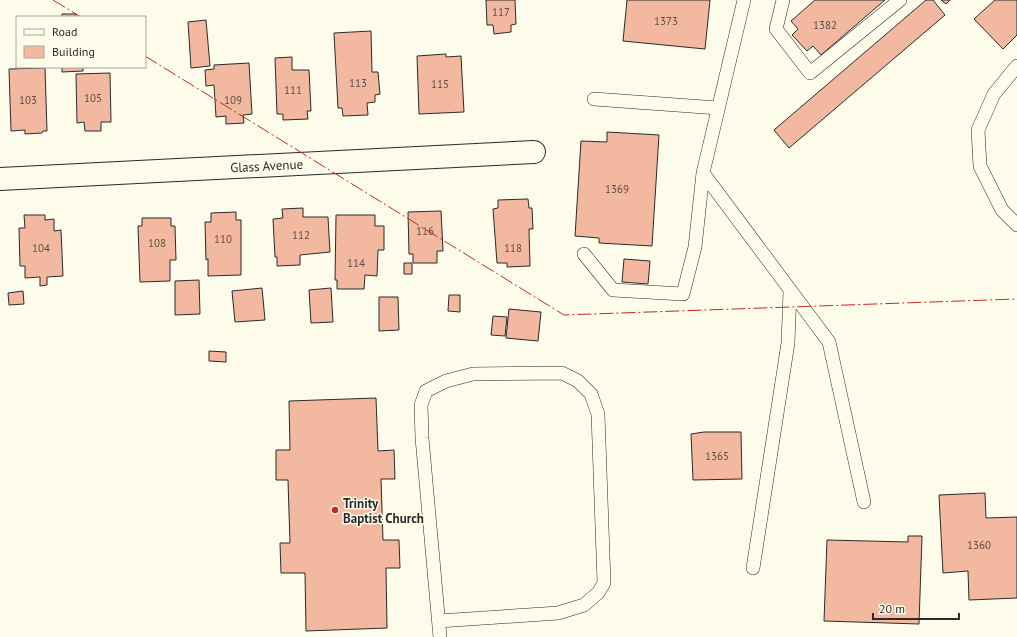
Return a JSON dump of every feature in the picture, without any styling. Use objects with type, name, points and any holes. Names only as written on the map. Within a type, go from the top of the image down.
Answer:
[{"type":"street","name":"Glass Avenue","points":[[0,179],[534,152]]},
{"type":"lane","points":[[584,254],[613,290],[683,294],[695,247],[703,173],[744,0]]},
{"type":"lane","points":[[783,0],[776,29],[810,73],[900,0]]},
{"type":"lane","points":[[1017,66],[994,94],[978,130],[980,166],[1002,210],[1017,225]]},
{"type":"lane","points":[[594,99],[718,108]]},
{"type":"lane","points":[[703,173],[829,342],[864,502]]},
{"type":"lane","points":[[753,568],[788,343],[790,291]]},
{"type":"lane","points":[[439,621],[558,613],[584,605],[598,593],[604,583],[598,414],[591,394],[578,381],[562,373],[472,374],[446,380],[426,391],[421,405],[422,438],[440,637]]},
{"type":"building","points":[[486,0],[515,0],[516,24],[511,25],[511,32],[494,34],[493,25],[487,25]]},
{"type":"building","points":[[627,0],[710,0],[705,49],[623,41]]},
{"type":"building","points":[[815,0],[885,0],[821,55],[813,46],[807,51],[792,35],[798,29],[791,21]]},
{"type":"building","points":[[926,0],[933,0],[945,15],[789,148],[774,130]]},
{"type":"building","points":[[941,0],[950,0],[946,4]]},
{"type":"building","points":[[995,0],[1017,0],[1017,35],[1003,49],[974,19]]},
{"type":"building","points":[[62,14],[76,14],[76,16],[62,16]]},
{"type":"building","points":[[206,20],[210,66],[191,68],[188,22]]},
{"type":"building","points":[[371,31],[372,72],[378,72],[380,94],[375,95],[375,102],[367,103],[368,115],[343,116],[342,108],[338,108],[334,33]]},
{"type":"building","points":[[446,54],[446,57],[461,56],[464,112],[419,114],[417,56]]},
{"type":"building","points":[[292,57],[292,70],[309,70],[311,111],[307,111],[308,119],[283,120],[283,114],[277,114],[275,58]]},
{"type":"building","points":[[249,63],[252,114],[243,115],[244,123],[226,124],[226,116],[216,117],[214,85],[206,86],[205,70],[214,69],[214,65]]},
{"type":"building","points":[[45,68],[47,131],[43,131],[42,133],[25,134],[25,130],[11,131],[9,69]]},
{"type":"building","points":[[62,68],[83,68],[83,71],[62,72]]},
{"type":"building","points":[[110,73],[111,122],[101,122],[101,131],[85,131],[84,122],[77,123],[76,74]]},
{"type":"building","points":[[607,132],[659,135],[652,246],[599,243],[599,238],[575,236],[581,141],[607,142]]},
{"type":"building","points":[[528,199],[529,208],[532,208],[533,229],[529,229],[530,266],[507,267],[507,263],[497,263],[493,209],[498,208],[498,200]]},
{"type":"building","points":[[303,208],[303,217],[328,217],[330,252],[300,255],[300,265],[277,266],[277,257],[275,257],[273,219],[283,218],[282,209]]},
{"type":"building","points":[[441,211],[443,251],[437,251],[437,263],[413,263],[413,254],[409,254],[408,212]]},
{"type":"building","points":[[236,212],[236,220],[241,220],[241,275],[208,276],[205,222],[211,222],[211,213]]},
{"type":"building","points":[[24,215],[45,215],[45,220],[54,219],[54,231],[61,230],[63,276],[47,277],[47,285],[40,286],[40,277],[25,278],[25,266],[20,266],[19,228],[25,228]]},
{"type":"building","points":[[336,215],[375,215],[375,226],[384,226],[384,250],[378,250],[377,276],[365,275],[364,289],[337,289],[337,280],[335,280]]},
{"type":"building","points":[[142,218],[171,218],[171,226],[175,226],[176,260],[170,260],[170,281],[140,282],[138,226],[142,226]]},
{"type":"building","points":[[624,259],[650,261],[648,284],[622,282]]},
{"type":"building","points":[[404,263],[412,263],[412,274],[404,274]]},
{"type":"building","points":[[199,280],[200,314],[175,315],[175,281]]},
{"type":"building","points":[[262,288],[265,320],[235,322],[232,291]]},
{"type":"building","points":[[331,288],[333,322],[311,323],[309,290]]},
{"type":"building","points":[[23,291],[24,304],[9,305],[8,293]]},
{"type":"building","points":[[449,295],[460,295],[460,312],[448,311]]},
{"type":"building","points":[[379,297],[398,297],[399,330],[379,331]]},
{"type":"building","points":[[509,309],[541,312],[538,341],[506,338]]},
{"type":"building","points":[[493,316],[507,317],[505,336],[491,335]]},
{"type":"building","points":[[209,351],[226,352],[226,362],[209,361]]},
{"type":"building","name":"Trinity Baptist Church","points":[[376,398],[378,451],[394,450],[395,479],[381,479],[383,540],[399,540],[400,568],[386,568],[387,628],[306,631],[305,573],[281,573],[280,543],[290,543],[288,480],[276,480],[276,450],[290,450],[289,401]]},
{"type":"building","points":[[704,432],[741,432],[742,479],[693,480],[691,434]]},
{"type":"building","points":[[985,493],[986,518],[1017,517],[1017,598],[969,600],[968,571],[943,573],[939,495]]},
{"type":"building","points":[[908,536],[922,536],[919,624],[824,621],[827,540],[908,542]]},
{"type":"power","points":[[53,0],[79,16]]},
{"type":"power","points":[[146,57],[564,315],[1017,299]]},
{"type":"place","name":"Trinity Baptist Church","points":[[335,510]]}]
